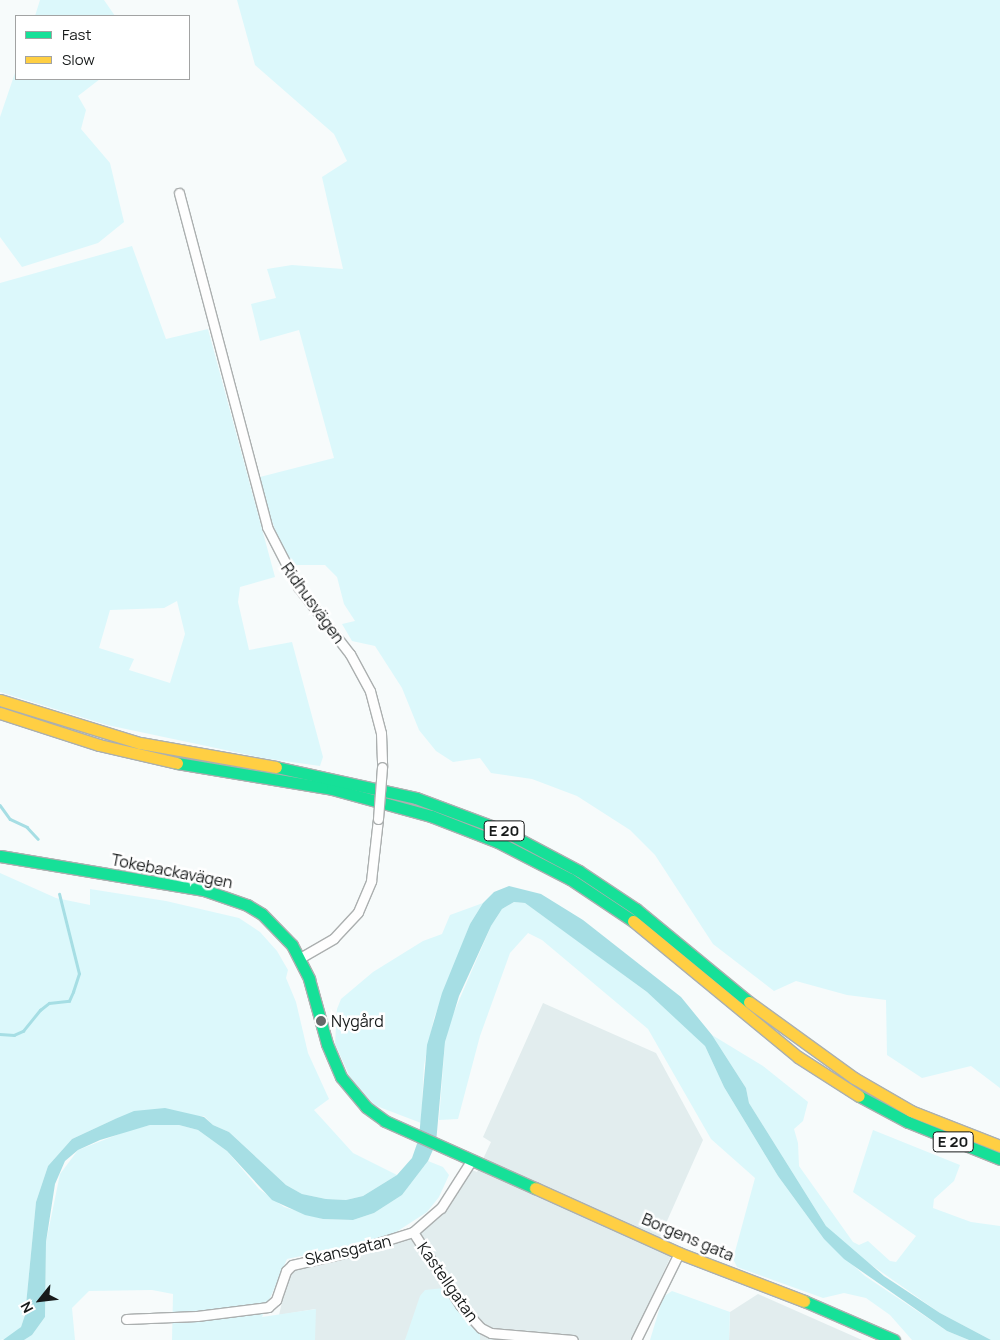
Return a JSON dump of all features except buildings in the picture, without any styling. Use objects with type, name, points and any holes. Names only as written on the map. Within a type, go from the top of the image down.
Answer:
[{"type":"main road","name":"E 20","points":[[0,700],[140,742],[323,775],[416,798],[502,830],[579,871],[636,909],[763,1014],[854,1078],[912,1111],[1000,1146]]},
{"type":"main road","name":"E 20","points":[[0,713],[99,745],[173,762],[332,789],[431,816],[498,842],[570,879],[626,916],[798,1057],[847,1088],[908,1122],[1000,1159]]},
{"type":"main road","name":"Tokebackavägen","points":[[0,856],[204,890],[236,900],[267,919],[283,933],[300,958],[327,1044],[341,1077],[366,1107],[402,1130],[472,1161]]},
{"type":"main road","name":"Borgens gata","points":[[472,1161],[679,1253],[770,1286],[894,1340]]},
{"type":"street","name":"Ridhusvägen","points":[[179,193],[267,527],[298,587],[350,654],[370,690],[381,733],[382,767],[372,881],[358,912],[334,938],[300,958]]},
{"type":"street","name":"Skansgatan","points":[[126,1318],[264,1308],[276,1300],[286,1272],[292,1265],[357,1250],[413,1232],[441,1208],[472,1161]]},
{"type":"street","name":"Kastellgatan","points":[[413,1232],[460,1305],[481,1328],[491,1333],[573,1340]]},
{"type":"street","points":[[636,1340],[679,1253]]},
{"type":"shaded area","points":[[40,0],[104,0],[114,15],[35,15]]},
{"type":"shaded area","points":[[237,0],[1000,0],[1000,1088],[971,1066],[922,1078],[887,1055],[886,1000],[847,995],[796,981],[774,991],[713,944],[655,855],[630,830],[577,796],[532,779],[491,773],[480,758],[453,762],[436,751],[419,730],[402,688],[375,646],[352,641],[342,624],[355,621],[344,604],[337,577],[325,565],[288,565],[256,478],[334,458],[299,330],[260,341],[251,304],[276,298],[267,269],[292,265],[343,269],[322,177],[347,161],[334,134],[255,65]]},
{"type":"shaded area","points":[[15,73],[15,80],[99,80],[78,96],[86,110],[81,129],[110,163],[124,222],[98,243],[22,267],[0,237],[0,117]]},
{"type":"shaded area","points":[[132,246],[166,339],[208,329],[275,577],[240,587],[238,602],[249,650],[292,642],[323,757],[320,766],[263,758],[107,725],[0,692],[0,283]],"holes":[[[177,601],[185,634],[170,683],[129,670],[134,659],[99,648],[110,610],[164,608]]]},
{"type":"shaded area","points":[[0,873],[56,898],[90,905],[90,889],[166,901],[239,918],[260,932],[277,951],[288,970],[286,978],[296,1002],[308,1053],[329,1099],[314,1110],[353,1153],[397,1175],[363,1196],[346,1200],[326,1199],[302,1194],[286,1185],[229,1132],[213,1125],[204,1116],[115,1119],[72,1139],[48,1166],[36,1202],[25,1315],[21,1327],[9,1338],[0,1340]]},
{"type":"shaded area","points":[[514,902],[525,903],[575,939],[647,992],[689,1030],[705,1046],[724,1087],[778,1176],[824,1239],[865,1276],[947,1331],[969,1340],[912,1340],[890,1315],[866,1298],[844,1293],[823,1298],[737,1267],[733,1259],[755,1178],[711,1139],[648,1029],[542,940],[528,933],[510,953],[480,1036],[458,1119],[439,1120],[445,1042],[451,1019],[491,926],[502,909]]},
{"type":"shaded area","points":[[483,903],[470,924],[434,1018],[424,1065],[421,1123],[374,1105],[350,1077],[335,1044],[337,1009],[341,999],[373,972],[423,941],[442,934],[450,915]]},
{"type":"shaded area","points":[[543,1003],[656,1053],[703,1140],[655,1248],[671,1256],[632,1340],[480,1340],[480,1334],[470,1326],[444,1288],[405,1340],[315,1340],[315,1309],[279,1315],[290,1269],[413,1238],[446,1208],[472,1170],[477,1172],[491,1142],[483,1137]]},
{"type":"shaded area","points":[[712,1035],[763,1066],[808,1102],[803,1121],[794,1129],[798,1143],[799,1166],[853,1242],[859,1245],[868,1241],[890,1261],[896,1262],[916,1236],[853,1192],[873,1130],[960,1165],[954,1181],[934,1199],[933,1208],[971,1222],[1000,1226],[1000,1340],[991,1340],[940,1313],[860,1257],[826,1226],[749,1103],[746,1088]]},
{"type":"shaded area","points":[[150,1125],[179,1125],[198,1130],[227,1151],[259,1189],[284,1207],[323,1219],[353,1220],[374,1213],[402,1195],[428,1161],[443,1167],[449,1175],[439,1197],[427,1212],[387,1238],[287,1259],[262,1317],[316,1309],[315,1340],[172,1340],[173,1294],[152,1290],[89,1291],[72,1308],[75,1340],[24,1340],[32,1335],[45,1317],[46,1242],[60,1174],[78,1150],[127,1131]]},
{"type":"shaded area","points":[[444,1288],[470,1326],[480,1334],[480,1340],[405,1340],[420,1296],[425,1290]]},
{"type":"shaded area","points":[[672,1291],[730,1312],[729,1340],[650,1340],[663,1297]]},
{"type":"shaded area","points":[[758,1294],[862,1340],[729,1340],[730,1312]]},
{"type":"water","points":[[509,886],[541,894],[583,920],[681,997],[712,1035],[746,1088],[749,1103],[826,1226],[884,1276],[940,1313],[991,1340],[969,1340],[947,1331],[844,1259],[824,1239],[778,1176],[724,1087],[705,1046],[647,992],[525,903],[514,902],[502,909],[491,926],[459,996],[445,1042],[436,1143],[428,1161],[402,1195],[374,1213],[353,1220],[323,1219],[305,1215],[272,1200],[227,1151],[198,1130],[179,1125],[150,1125],[100,1140],[78,1150],[65,1161],[55,1184],[46,1242],[45,1317],[32,1335],[24,1340],[3,1340],[21,1327],[25,1315],[36,1202],[48,1166],[72,1139],[134,1111],[165,1108],[204,1117],[213,1125],[229,1132],[286,1185],[302,1194],[326,1199],[346,1200],[363,1196],[397,1175],[412,1158],[419,1138],[427,1045],[442,993],[470,924],[483,903],[494,892]]},
{"type":"waterway","points":[[0,805],[10,819],[27,827],[38,839]]},
{"type":"waterway","points":[[0,1034],[14,1035],[23,1031],[40,1010],[49,1003],[69,1001],[73,992],[79,974],[59,894]]},
{"type":"traffic: fast","points":[[177,763],[332,789],[431,816],[498,842],[570,879],[633,921]]},
{"type":"traffic: fast","points":[[276,767],[416,798],[502,830],[579,871],[636,909],[749,1002]]},
{"type":"traffic: fast","points":[[0,856],[204,890],[247,905],[262,914],[292,945],[309,979],[327,1044],[341,1077],[366,1107],[385,1121],[535,1188]]},
{"type":"traffic: fast","points":[[859,1096],[908,1122],[1000,1159]]},
{"type":"traffic: fast","points":[[804,1301],[894,1340]]},
{"type":"traffic: slow","points":[[0,700],[140,743],[276,767]]},
{"type":"traffic: slow","points":[[0,713],[99,745],[177,763]]},
{"type":"traffic: slow","points":[[633,921],[798,1057],[859,1096]]},
{"type":"traffic: slow","points":[[749,1002],[854,1078],[911,1111],[1000,1146]]},
{"type":"traffic: slow","points":[[535,1188],[679,1253],[804,1301]]},
{"type":"place","name":"Nygård","points":[[321,1021]]}]
